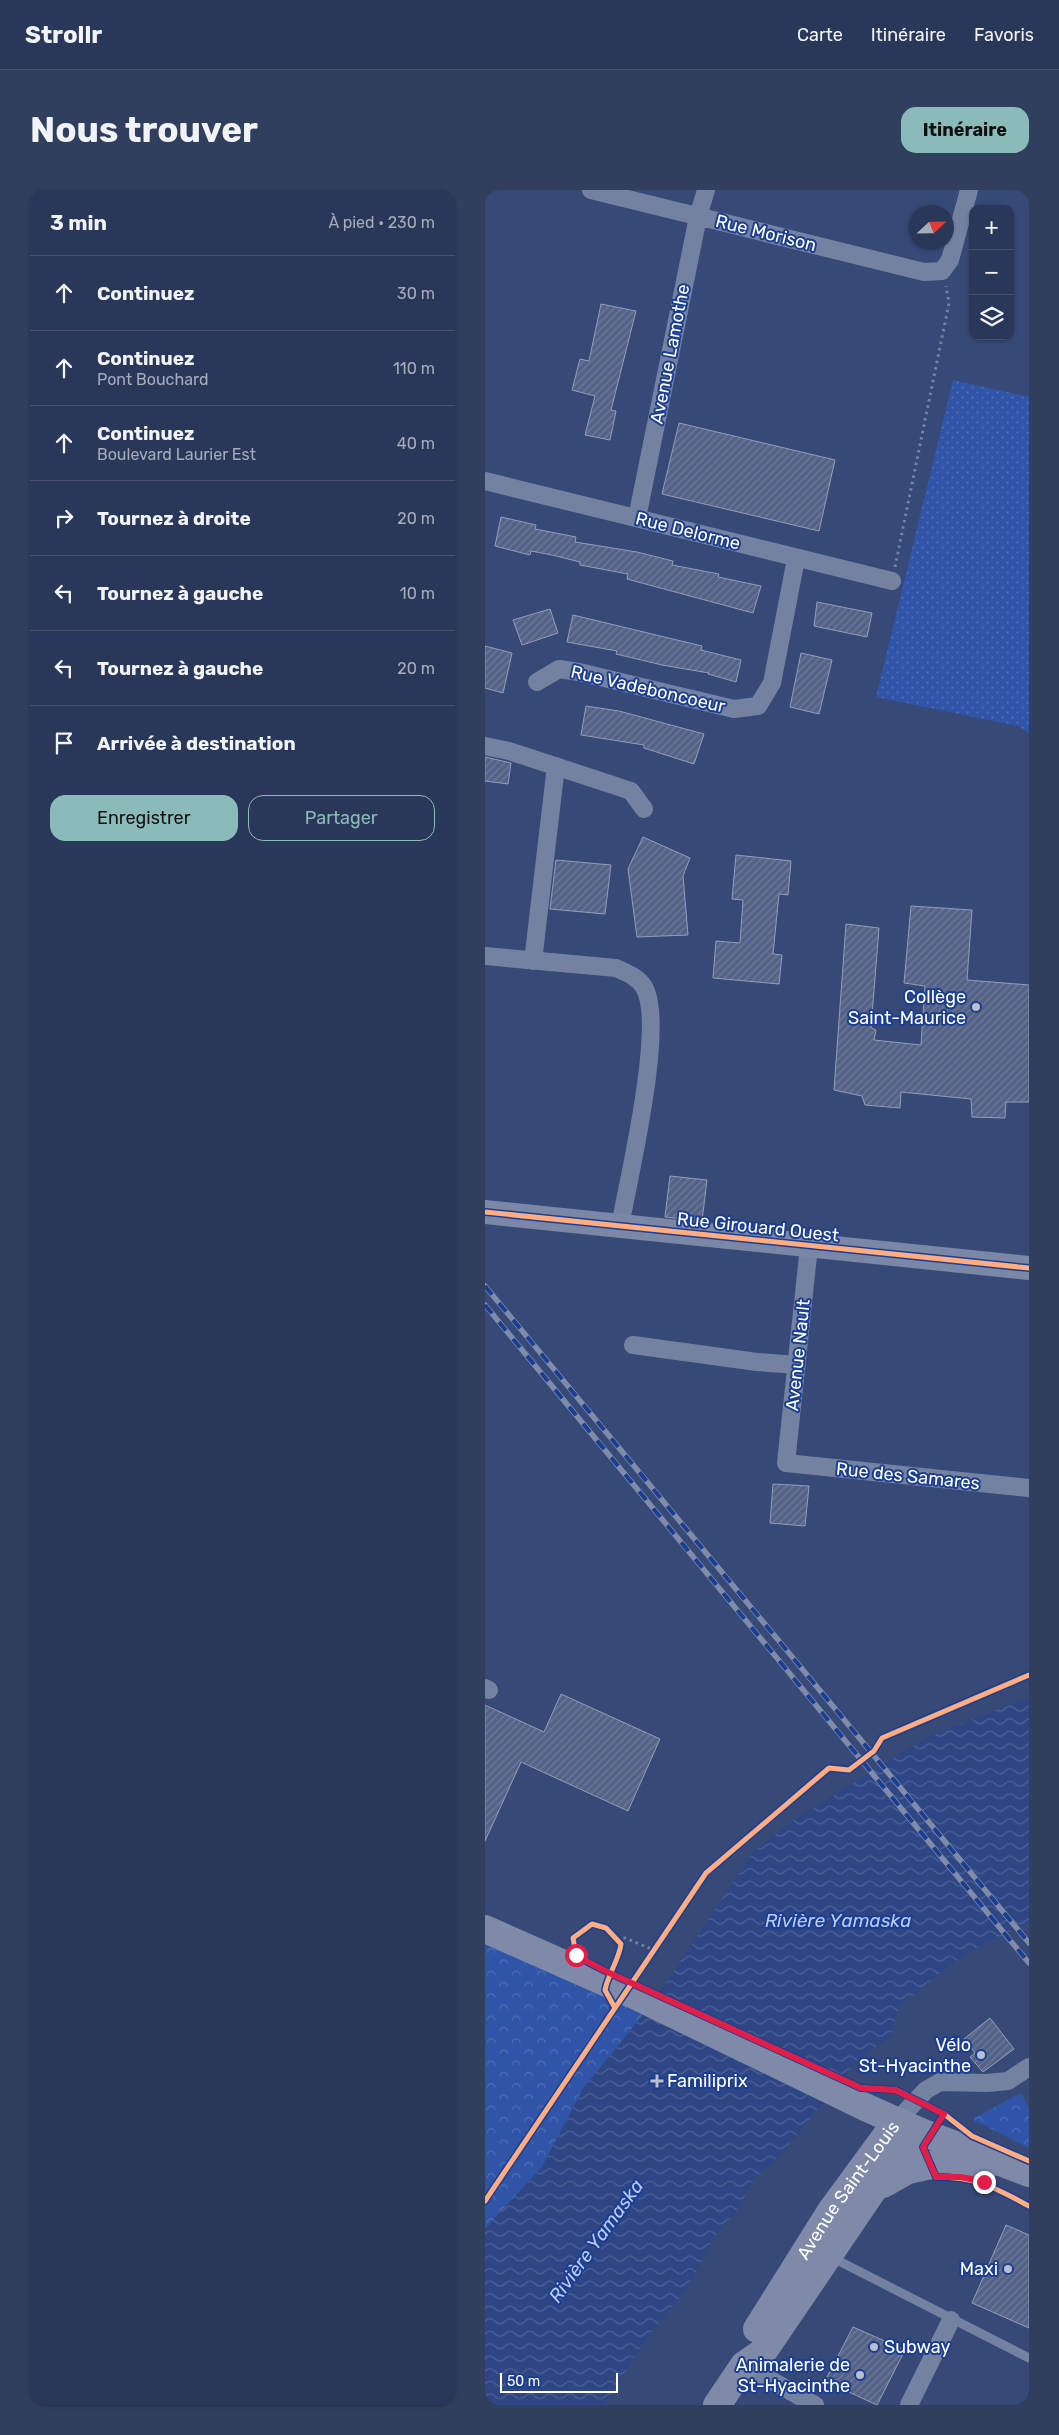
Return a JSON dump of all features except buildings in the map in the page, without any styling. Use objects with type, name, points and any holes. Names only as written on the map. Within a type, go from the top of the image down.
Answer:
[{"type":"main road","points":[[485,1929],[634,1995],[909,2127],[970,2148],[1029,2173]]},
{"type":"main road","name":"Avenue Saint-Louis","points":[[717,2405],[744,2365],[763,2352],[873,2190],[909,2127]]},
{"type":"main road","name":"Avenue Saint-Louis","points":[[744,2365],[747,2346],[831,2211],[909,2127]]},
{"type":"main road","points":[[873,2190],[908,2170],[955,2160],[1029,2180]]},
{"type":"street","name":"Rue Morison","points":[[591,190],[924,272],[942,271]]},
{"type":"street","name":"Avenue Lamothe","points":[[637,518],[698,217],[706,190]]},
{"type":"street","points":[[942,271],[950,260],[969,190]]},
{"type":"street","name":"Rue Delorme","points":[[485,481],[796,559],[892,581]]},
{"type":"street","name":"Rue Vadeboncoeur","points":[[537,682],[559,669],[579,672],[734,709],[758,706],[772,683],[796,559]]},
{"type":"street","points":[[485,746],[509,750],[631,791],[644,810]]},
{"type":"street","points":[[533,961],[556,766]]},
{"type":"street","points":[[485,956],[616,968],[633,976],[644,987],[650,1006],[649,1046],[643,1106],[619,1226]]},
{"type":"street","name":"Rue Girouard Ouest","points":[[485,1212],[1029,1268]]},
{"type":"street","name":"Avenue Nault","points":[[786,1464],[809,1246]]},
{"type":"street","points":[[633,1345],[757,1362],[797,1365]]},
{"type":"street","name":"Rue des Samares","points":[[786,1464],[1029,1488]]},
{"type":"street","name":"Avenue Saint-Louis","points":[[909,2127],[926,2090],[941,2082],[987,2083],[1008,2081],[1029,2067]]},
{"type":"street","points":[[909,2405],[951,2320]]},
{"type":"street","points":[[744,2365],[815,2405]]},
{"type":"lane","points":[[829,2256],[951,2320],[1029,2358]]},
{"type":"path","points":[[892,581],[949,303],[942,271]]},
{"type":"path","points":[[612,1934],[619,1941],[625,1938],[654,1950]]},
{"type":"path","points":[[650,1957],[659,1942]]},
{"type":"green space","points":[[953,380],[1029,397],[1029,733],[1018,726],[876,697]]},
{"type":"green space","points":[[485,1924],[654,2001],[583,2089],[542,2167],[485,2229]]},
{"type":"green space","points":[[1021,2093],[1029,2108],[1029,2148],[972,2119]]},
{"type":"water","name":"Rivière Yamaska","points":[[1029,1697],[1029,1923],[980,1946],[950,1965],[898,2008],[892,2035],[858,2060],[787,2147],[754,2180],[738,2209],[714,2238],[686,2290],[648,2336],[604,2405],[485,2405],[485,2229],[542,2167],[583,2089],[654,2001],[753,1852],[792,1821],[928,1737]]},
{"type":"railway","points":[[485,1286],[1029,1943]]},
{"type":"railway","points":[[485,1305],[1029,1963]]},
{"type":"cycle path","points":[[485,1212],[1029,1268]]},
{"type":"cycle path","points":[[485,2201],[706,1873],[829,1768],[849,1770],[874,1751],[882,1738],[1029,1675]]},
{"type":"cycle path","points":[[615,2008],[605,1990],[608,1978],[611,1973],[618,1956],[621,1944],[606,1928],[592,1924],[573,1938],[576,1955],[597,1967],[605,1971],[612,1974],[861,2088],[896,2090],[944,2114],[972,2136],[1029,2161]]},
{"type":"cycle path","points":[[944,2114],[923,2147],[936,2177],[950,2177],[984,2184],[1029,2206]]},
{"type":"place","name":"Collège Saint-Maurice","points":[[976,1007]]},
{"type":"place","name":"Vélo St-Hyacinthe","points":[[981,2055]]},
{"type":"place","name":"Familiprix","points":[[657,2081]]},
{"type":"place","name":"Maxi","points":[[1008,2269]]},
{"type":"place","name":"Subway","points":[[874,2347]]},
{"type":"place","name":"Animalerie de St-Hyacinthe","points":[[860,2375]]},
{"type":"route","points":[[576,1955],[593,1966],[861,2088],[895,2090],[944,2114],[923,2147],[936,2177],[961,2177],[984,2182]]}]
